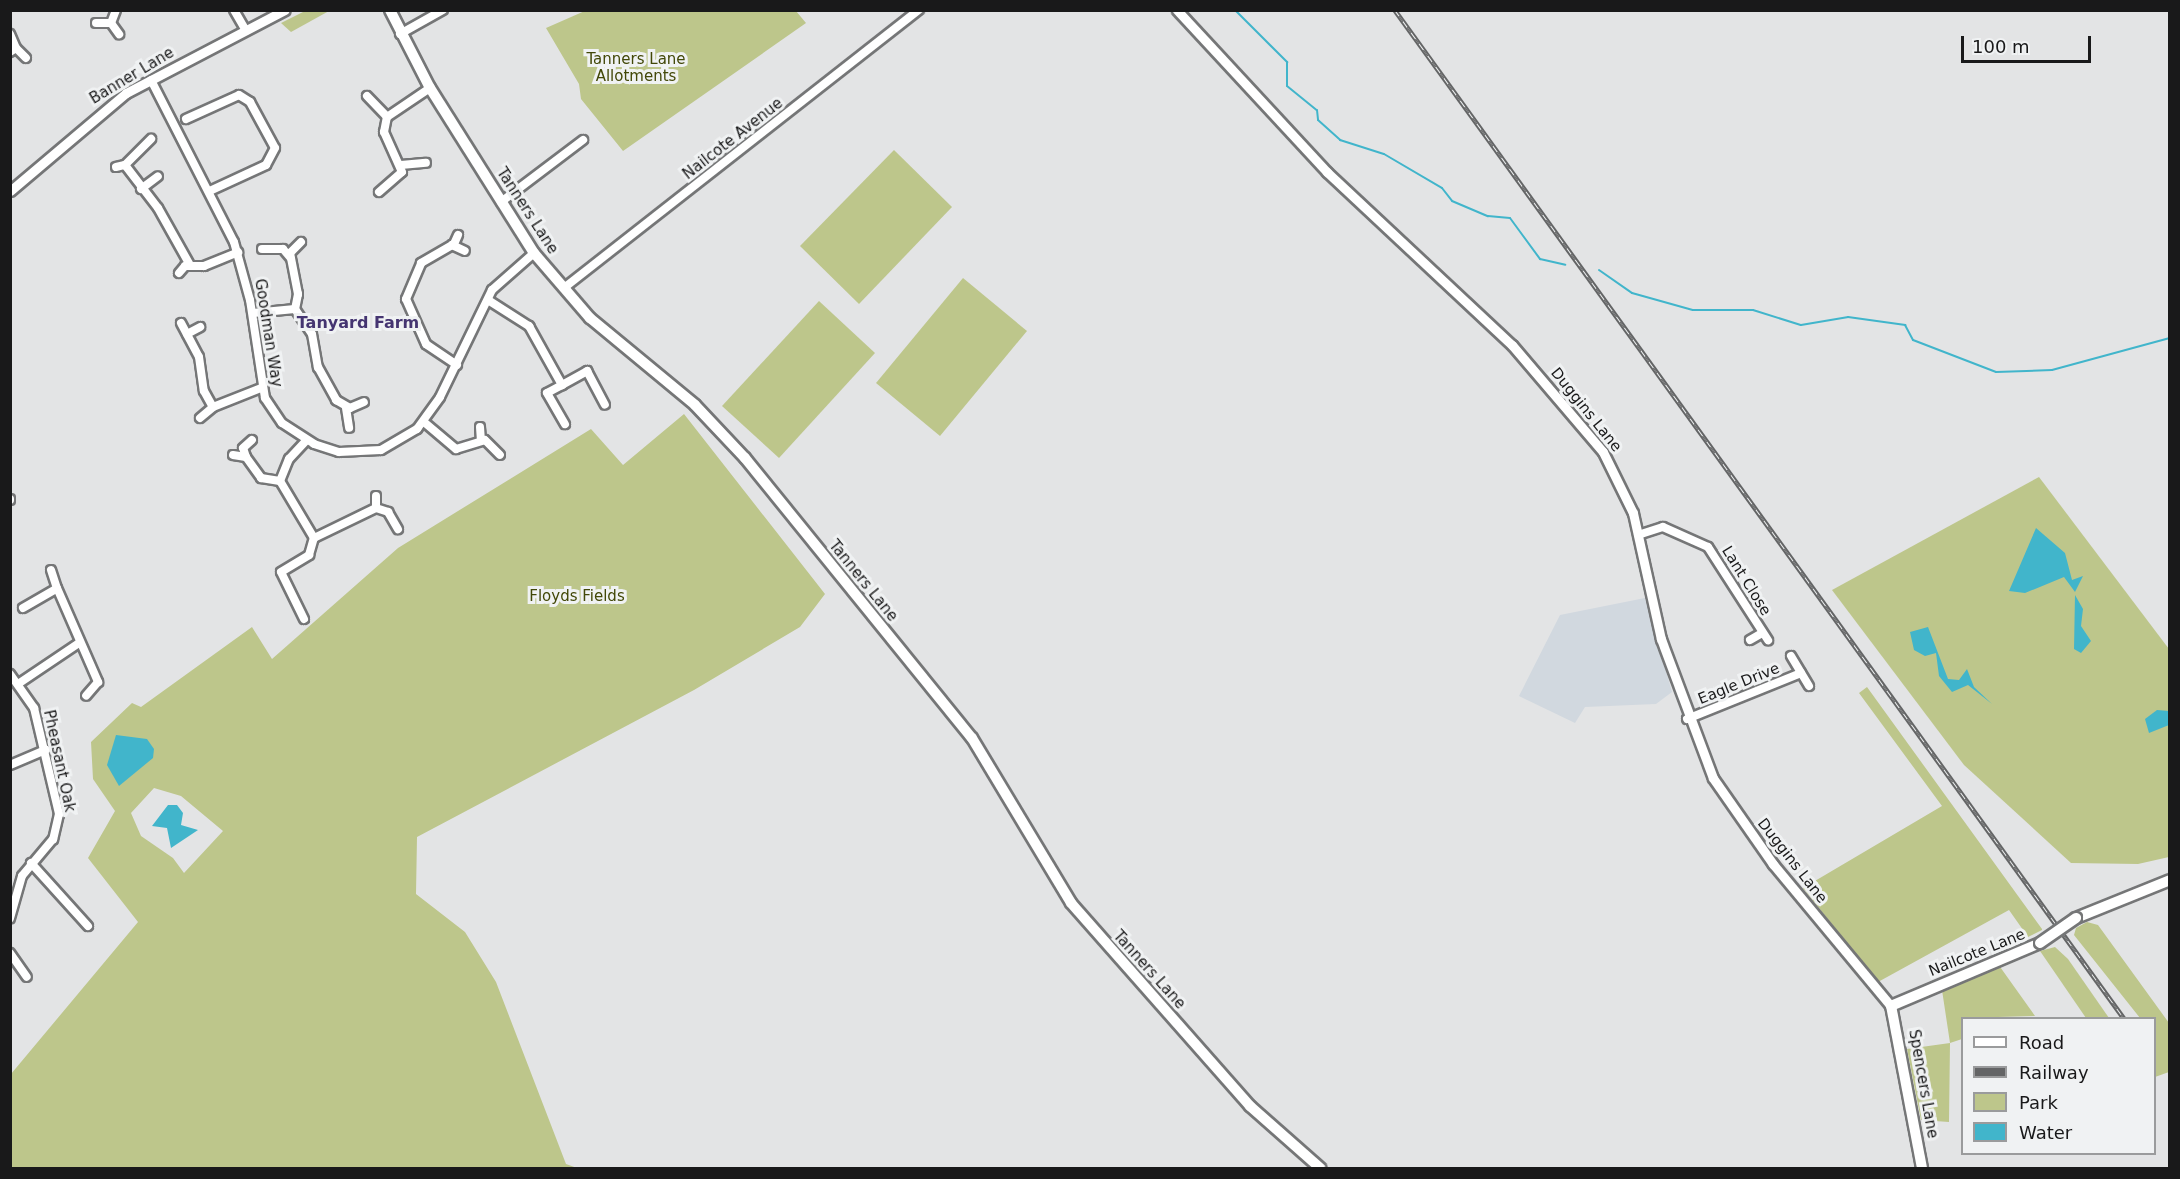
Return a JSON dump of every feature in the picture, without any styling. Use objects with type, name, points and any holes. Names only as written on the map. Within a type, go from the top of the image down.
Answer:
[{"type":"main road","name":"Tanners Lane","points":[[390,10],[400,34],[430,88],[534,253],[613,340],[695,405],[745,458],[972,738],[1071,903],[1250,1106],[1320,1168]]},
{"type":"main road","name":"Nailcote Lane","points":[[1891,1006],[2040,943],[2076,918],[2169,880]]},
{"type":"main road","name":"Spencers Lane","points":[[1891,1006],[1922,1168]]},
{"type":"street","points":[[111,23],[116,10]]},
{"type":"street","points":[[234,10],[246,31]]},
{"type":"street","name":"Banner Lane","points":[[10,191],[97,112],[151,80],[285,10]]},
{"type":"street","points":[[400,34],[443,10]]},
{"type":"street","name":"Nailcote Avenue","points":[[564,288],[919,10]]},
{"type":"street","name":"Duggins Lane","points":[[1177,10],[1327,172],[1512,345],[1565,404],[1617,473],[1638,535],[1661,639],[1687,719],[1722,794],[1891,1006]]},
{"type":"street","points":[[96,23],[111,23]]},
{"type":"street","points":[[111,23],[118,34]]},
{"type":"street","points":[[10,34],[13,50],[26,58]]},
{"type":"street","name":"Goodman Way","points":[[151,80],[212,190],[238,252],[253,313],[261,388],[282,423],[306,441],[339,452],[381,450],[424,422],[457,364],[497,284],[534,253]]},
{"type":"street","points":[[379,192],[398,180],[401,165],[384,132],[387,117],[430,88]]},
{"type":"street","points":[[186,119],[239,94],[250,102],[275,148],[266,165],[212,190]]},
{"type":"street","points":[[367,96],[387,117]]},
{"type":"street","points":[[151,139],[121,166],[172,229],[190,265]]},
{"type":"street","points":[[501,202],[583,140]]},
{"type":"street","points":[[401,165],[426,163]]},
{"type":"street","points":[[141,189],[158,176]]},
{"type":"street","points":[[457,364],[426,344],[406,299],[422,263],[452,245],[458,235]]},
{"type":"street","points":[[290,257],[301,242]]},
{"type":"street","points":[[452,245],[465,251]]},
{"type":"street","points":[[262,249],[283,249],[290,257],[298,294],[295,309],[312,334],[318,368],[346,408],[349,428]]},
{"type":"street","points":[[179,273],[190,265],[204,266],[238,252]]},
{"type":"street","points":[[488,300],[529,326],[562,385]]},
{"type":"street","points":[[253,313],[295,309]]},
{"type":"street","points":[[181,323],[213,407]]},
{"type":"street","points":[[187,334],[200,327]]},
{"type":"street","points":[[565,424],[547,393],[587,372],[605,405]]},
{"type":"street","points":[[200,418],[213,407],[261,388]]},
{"type":"street","points":[[346,408],[364,402]]},
{"type":"street","points":[[424,422],[456,449],[481,440]]},
{"type":"street","points":[[480,427],[481,440],[500,455]]},
{"type":"street","points":[[252,440],[243,448],[261,478],[280,481]]},
{"type":"street","points":[[280,481],[289,459],[306,441]]},
{"type":"street","points":[[233,455],[246,456]]},
{"type":"street","points":[[280,481],[314,538],[309,555],[281,572],[304,619]]},
{"type":"street","points":[[376,496],[376,508]]},
{"type":"street","points":[[314,538],[376,508],[388,512],[398,529]]},
{"type":"street","name":"Lant Close","points":[[1638,535],[1663,527],[1708,547],[1768,640]]},
{"type":"street","points":[[51,570],[79,643],[98,682],[86,696]]},
{"type":"street","points":[[23,608],[57,588]]},
{"type":"street","name":"Lant Close","points":[[1750,640],[1762,633]]},
{"type":"street","points":[[18,684],[79,643]]},
{"type":"street","name":"Eagle Drive","points":[[1791,656],[1809,686]]},
{"type":"street","name":"Eagle Drive","points":[[1687,719],[1801,673]]},
{"type":"street","name":"Pheasant Oak","points":[[10,674],[34,708],[46,750],[58,823],[53,839],[31,863],[10,918]]},
{"type":"street","points":[[10,765],[46,750]]},
{"type":"street","points":[[31,863],[88,926]]},
{"type":"street","points":[[10,953],[27,977]]},
{"type":"shaded area","points":[[1645,598],[1672,692],[1656,704],[1585,707],[1575,723],[1519,696],[1560,615]]},
{"type":"green space","name":"Tanners Lane Allotments","points":[[587,10],[796,11],[806,23],[623,151],[581,99],[579,84],[546,28]]},
{"type":"green space","points":[[305,11],[329,11],[291,32],[281,23]]},
{"type":"green space","points":[[894,150],[952,207],[859,304],[800,246]]},
{"type":"green space","points":[[963,278],[1027,331],[940,436],[876,383]]},
{"type":"green space","points":[[819,301],[875,353],[779,458],[722,406]]},
{"type":"green space","name":"Floyds Fields","points":[[684,414],[825,594],[800,627],[694,690],[417,837],[416,894],[465,932],[496,982],[566,1164],[577,1168],[11,1168],[11,1074],[138,922],[88,858],[115,811],[93,779],[91,742],[132,703],[141,707],[252,627],[272,659],[398,548],[591,429],[623,465]],"holes":[[[154,788],[181,796],[223,831],[184,873],[173,858],[141,836],[131,813]]]},
{"type":"green space","points":[[2039,477],[2169,649],[2169,857],[2138,864],[2071,863],[1964,765],[1832,590]]},
{"type":"green space","points":[[1867,687],[2042,930],[2028,937],[2009,910],[1878,982],[1803,888],[1942,806],[1859,693]]},
{"type":"green space","points":[[2087,922],[2098,925],[2169,1023],[2169,1072],[2156,1077],[2156,1017],[2139,1017],[2074,935],[2076,928]]},
{"type":"green space","points":[[2055,947],[2068,959],[2108,1017],[2085,1017],[2040,951]]},
{"type":"green space","points":[[1998,964],[2035,1016],[1961,1017],[1961,1039],[1950,1043],[1942,990]]},
{"type":"green space","points":[[1950,1043],[1949,1122],[1921,1120],[1907,1049]]},
{"type":"water","points":[[2036,528],[2065,553],[2072,580],[2083,576],[2075,592],[2064,577],[2025,593],[2009,591]]},
{"type":"water","points":[[2075,595],[2083,609],[2081,626],[2091,641],[2081,653],[2074,649]]},
{"type":"water","points":[[1928,627],[1948,679],[1959,680],[1967,669],[1974,687],[1992,704],[1968,685],[1952,692],[1939,676],[1936,653],[1925,656],[1914,650],[1910,632]]},
{"type":"water","points":[[2157,710],[2169,711],[2169,725],[2149,733],[2145,719]]},
{"type":"water","points":[[116,735],[147,739],[154,749],[153,758],[119,786],[107,765]]},
{"type":"water","points":[[168,805],[177,805],[183,813],[181,825],[198,830],[171,848],[167,828],[152,826]]},
{"type":"waterway","points":[[1235,10],[1287,62],[1287,86],[1317,110],[1318,120],[1340,140],[1384,154],[1442,188],[1452,201],[1488,216],[1510,218],[1540,259],[1565,265]]},
{"type":"waterway","points":[[1599,270],[1632,293],[1693,310],[1753,310],[1801,325],[1848,317],[1905,325],[1913,340],[1996,372],[2052,370],[2170,338]]},
{"type":"railway","points":[[1395,10],[2123,1017]]},
{"type":"district","name":"Tanyard Farm","points":[[358,323]]}]
